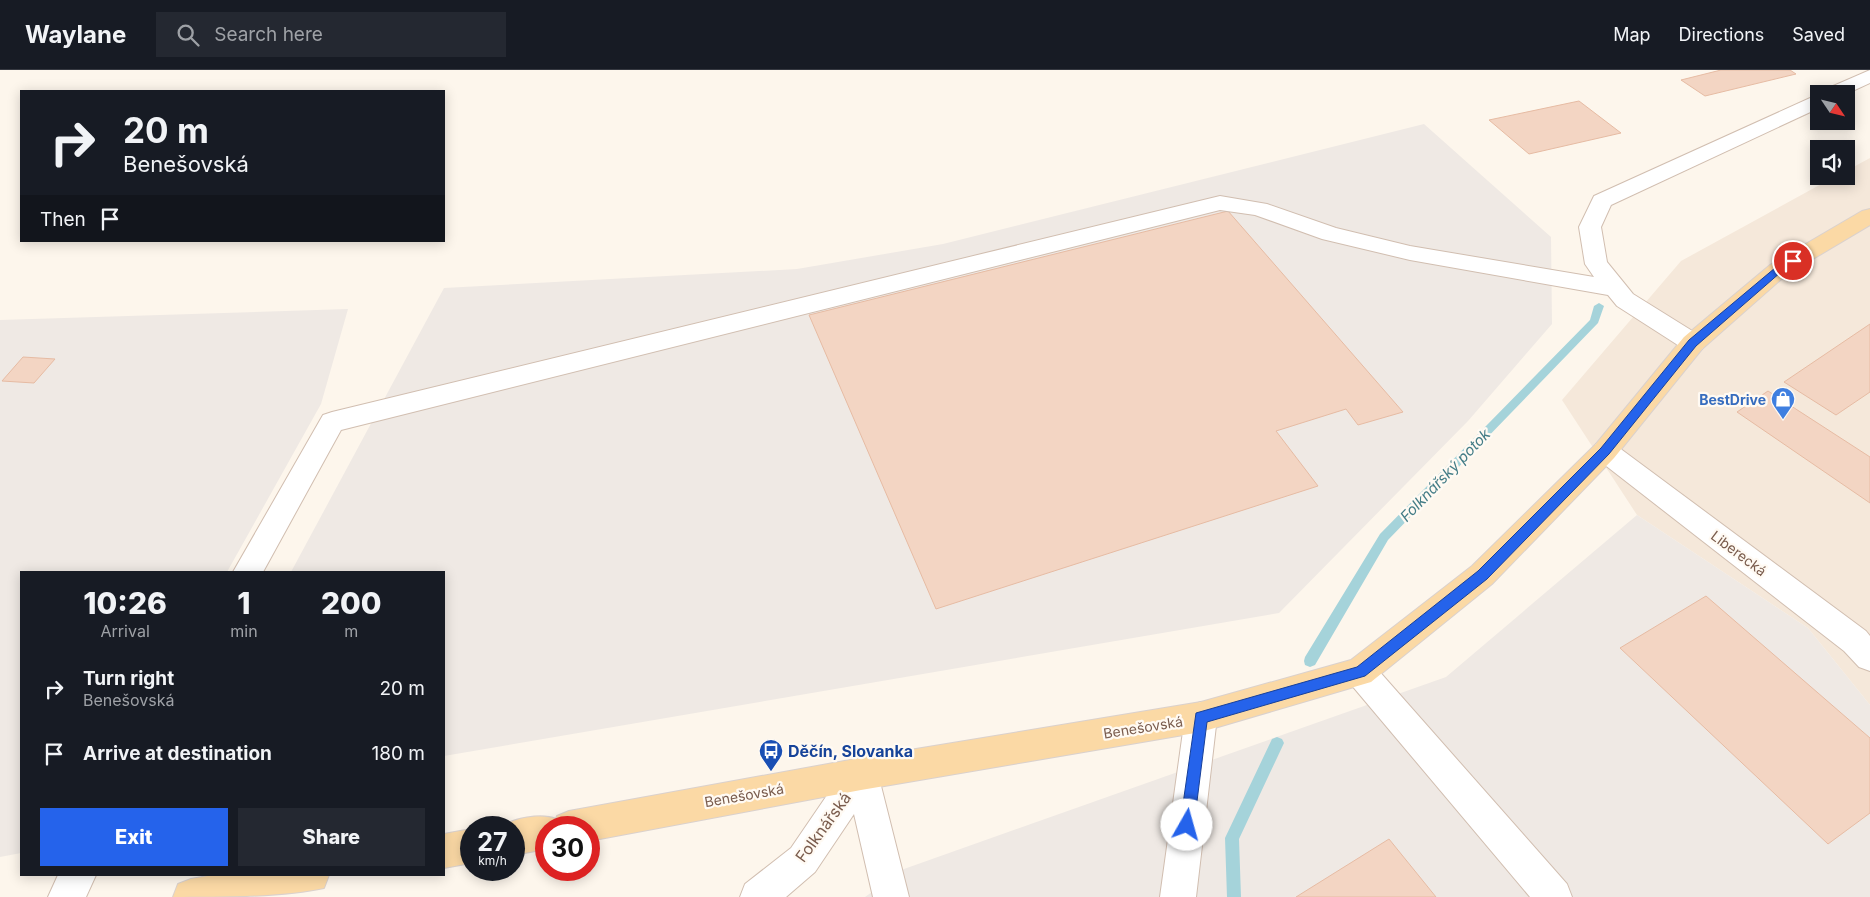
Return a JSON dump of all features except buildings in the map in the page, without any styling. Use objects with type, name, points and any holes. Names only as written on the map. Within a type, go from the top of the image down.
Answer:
[{"type":"main road","name":"Benešovská","points":[[600,822],[860,774],[1201,717],[1360,672],[1482,575],[1605,451],[1693,343],[1778,270],[1870,216]]},
{"type":"main road","points":[[445,851],[460,848]]},
{"type":"main road","points":[[191,897],[306,876]]},
{"type":"street","points":[[1850,85],[1870,76]]},
{"type":"street","points":[[1693,343],[1626,300],[1614,288],[1596,264],[1590,226],[1602,201],[1810,104]]},
{"type":"street","points":[[249,571],[332,422],[1220,203],[1259,209],[1330,234],[1410,253],[1614,288]]},
{"type":"street","name":"Liberecká","points":[[1605,451],[1855,641],[1870,657]]},
{"type":"street","points":[[1360,672],[1554,897]]},
{"type":"street","points":[[1178,897],[1201,717]]},
{"type":"street","points":[[860,774],[891,897]]},
{"type":"street","name":"Folknářská","points":[[758,897],[803,860],[860,774]]},
{"type":"street","points":[[66,897],[77,876]]},
{"type":"shaded area","points":[[1424,124],[1551,237],[1552,324],[1468,421],[1279,613],[445,756],[445,571],[292,571],[444,288],[797,269],[943,244]]},
{"type":"shaded area","points":[[1870,158],[1870,705],[1808,628],[1637,515],[1562,400],[1681,261],[1820,185],[1855,185],[1855,166]]},
{"type":"shaded area","points":[[348,309],[321,404],[228,571],[20,571],[20,853],[0,857],[0,320]]},
{"type":"shaded area","points":[[1637,515],[1808,628],[1870,705],[1870,897],[865,897],[904,869],[1446,677]]},
{"type":"waterway","name":"Folknářský potok","points":[[1310,661],[1384,537],[1595,321],[1599,306]]},
{"type":"waterway","name":"Folknářský potok","points":[[1234,897],[1232,838],[1277,743]]},
{"type":"place","name":"BestDrive","points":[[1783,420]]},
{"type":"place","name":"Děčín, Slovanka","points":[[771,772]]},
{"type":"route","points":[[1187,825],[1201,717],[1360,672],[1482,575],[1605,451],[1693,343],[1778,270],[1793,261]]}]
